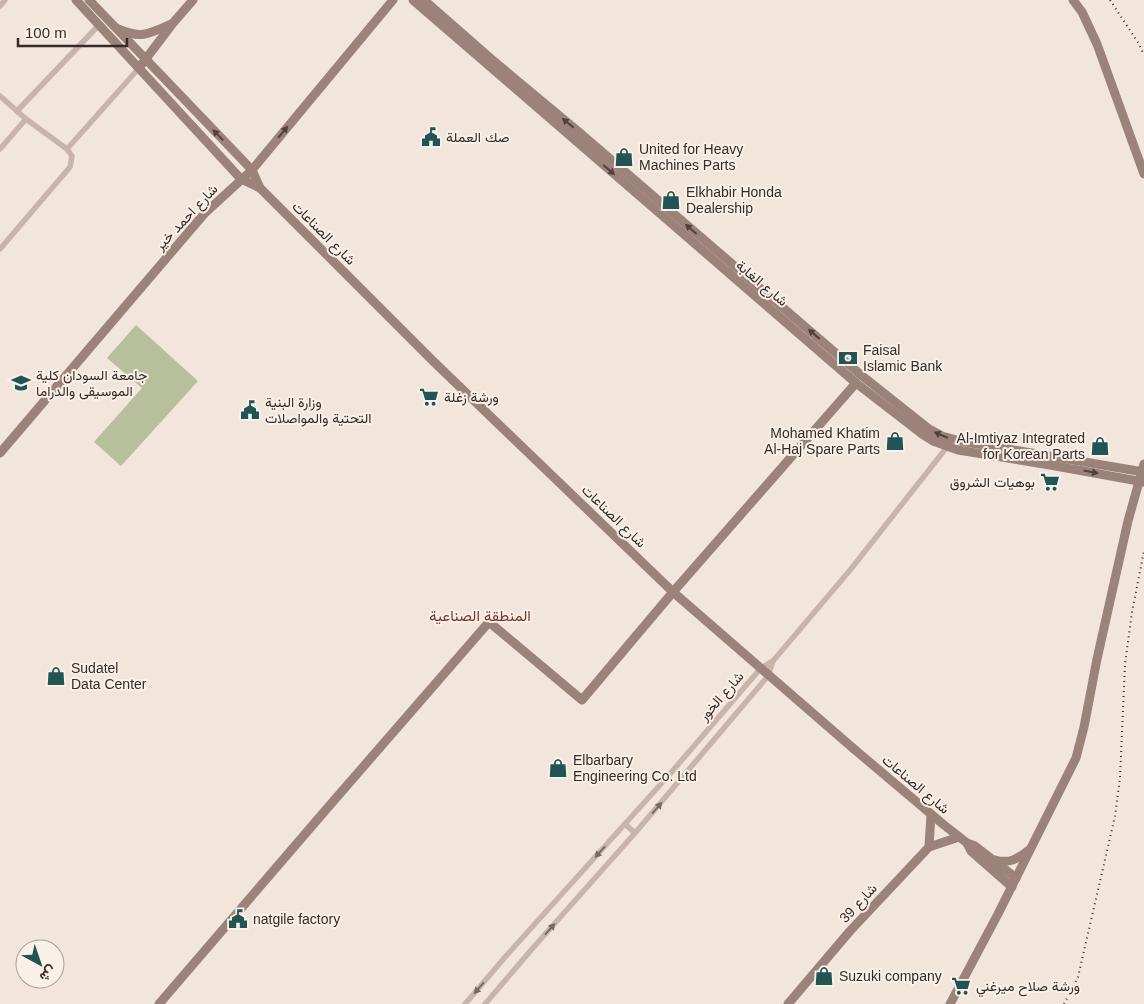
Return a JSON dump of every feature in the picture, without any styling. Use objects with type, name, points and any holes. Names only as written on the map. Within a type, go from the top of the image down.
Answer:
[{"type":"street","points":[[0,6],[5,0]]},
{"type":"street","points":[[76,0],[241,179],[260,188]]},
{"type":"street","points":[[89,0],[252,170],[260,188]]},
{"type":"street","points":[[67,149],[146,60],[173,23],[193,0]]},
{"type":"street","name":"شارع احمد خير","points":[[0,453],[204,214],[252,170],[392,0]]},
{"type":"street","name":"شارع الغابة","points":[[414,0],[856,383],[922,434],[933,441],[958,450],[1142,482]]},
{"type":"street","name":"شارع الغابة","points":[[424,0],[861,375],[929,429],[942,436],[960,441],[1143,469]]},
{"type":"street","points":[[1073,0],[1082,12],[1097,44],[1144,174]]},
{"type":"street","points":[[115,28],[126,33],[139,35],[150,34],[173,23]]},
{"type":"street","points":[[17,111],[99,25]]},
{"type":"street","points":[[0,96],[26,119],[67,149],[72,156],[70,167],[0,249]]},
{"type":"street","points":[[0,149],[26,119]]},
{"type":"street","name":"شارع الصناعات","points":[[260,188],[434,362],[673,592],[854,750],[963,840]]},
{"type":"street","points":[[159,1004],[489,622],[582,700],[673,592],[856,383]]},
{"type":"street","name":"شارع الخور","points":[[465,1004],[761,668],[773,661],[851,569],[947,447]]},
{"type":"street","points":[[950,1004],[1012,887],[1080,746],[1097,658],[1128,521],[1142,482],[1143,469]]},
{"type":"street","points":[[485,1004],[635,833],[768,676],[773,661]]},
{"type":"street","points":[[928,847],[931,814]]},
{"type":"street","points":[[625,824],[635,833]]},
{"type":"street","points":[[963,840],[975,846],[1016,878]]},
{"type":"street","points":[[963,840],[971,851],[1012,887]]},
{"type":"street","name":"شارع 39","points":[[788,1004],[850,931],[928,847],[963,840]]},
{"type":"street","points":[[988,856],[994,860],[1007,862],[1015,860],[1029,850]]},
{"type":"green space","points":[[136,325],[198,381],[121,466],[94,442],[142,388],[107,358]]},
{"type":"railway","points":[[1110,0],[1139,44],[1144,55]]},
{"type":"railway","points":[[1064,1004],[1078,977],[1115,816],[1120,778],[1125,664],[1132,612],[1144,551]]},
{"type":"place","name":"صك العملة","points":[[431,137]]},
{"type":"place","name":"United for Heavy Machines Parts","points":[[624,157]]},
{"type":"place","name":"Elkhabir Honda Dealership","points":[[671,200]]},
{"type":"place","name":"Faisal Islamic Bank","points":[[848,358]]},
{"type":"place","name":"جامعة السودان كلية الموسيقى والدراما","points":[[21,383]]},
{"type":"place","name":"ورشة زغلة","points":[[429,397]]},
{"type":"place","name":"وزارة البنية التحتية والمواصلات","points":[[250,410]]},
{"type":"place","name":"Mohamed Khatim Al-Haj Spare Parts","points":[[895,441]]},
{"type":"place","name":"Al-Imtiyaz Integrated for Korean Parts","points":[[1100,446]]},
{"type":"place","name":"بوهيات الشروق","points":[[1050,482]]},
{"type":"place","name":"Sudatel Data Center","points":[[56,676]]},
{"type":"place","name":"Elbarbary Engineering Co. Ltd","points":[[558,768]]},
{"type":"place","name":"natgile factory","points":[[238,919]]},
{"type":"place","name":"Suzuki company","points":[[824,976]]},
{"type":"place","name":"ورشة صلاح ميرغني","points":[[961,986]]},
{"type":"district","name":"المنطقة الصناعية","points":[[480,616]]}]
